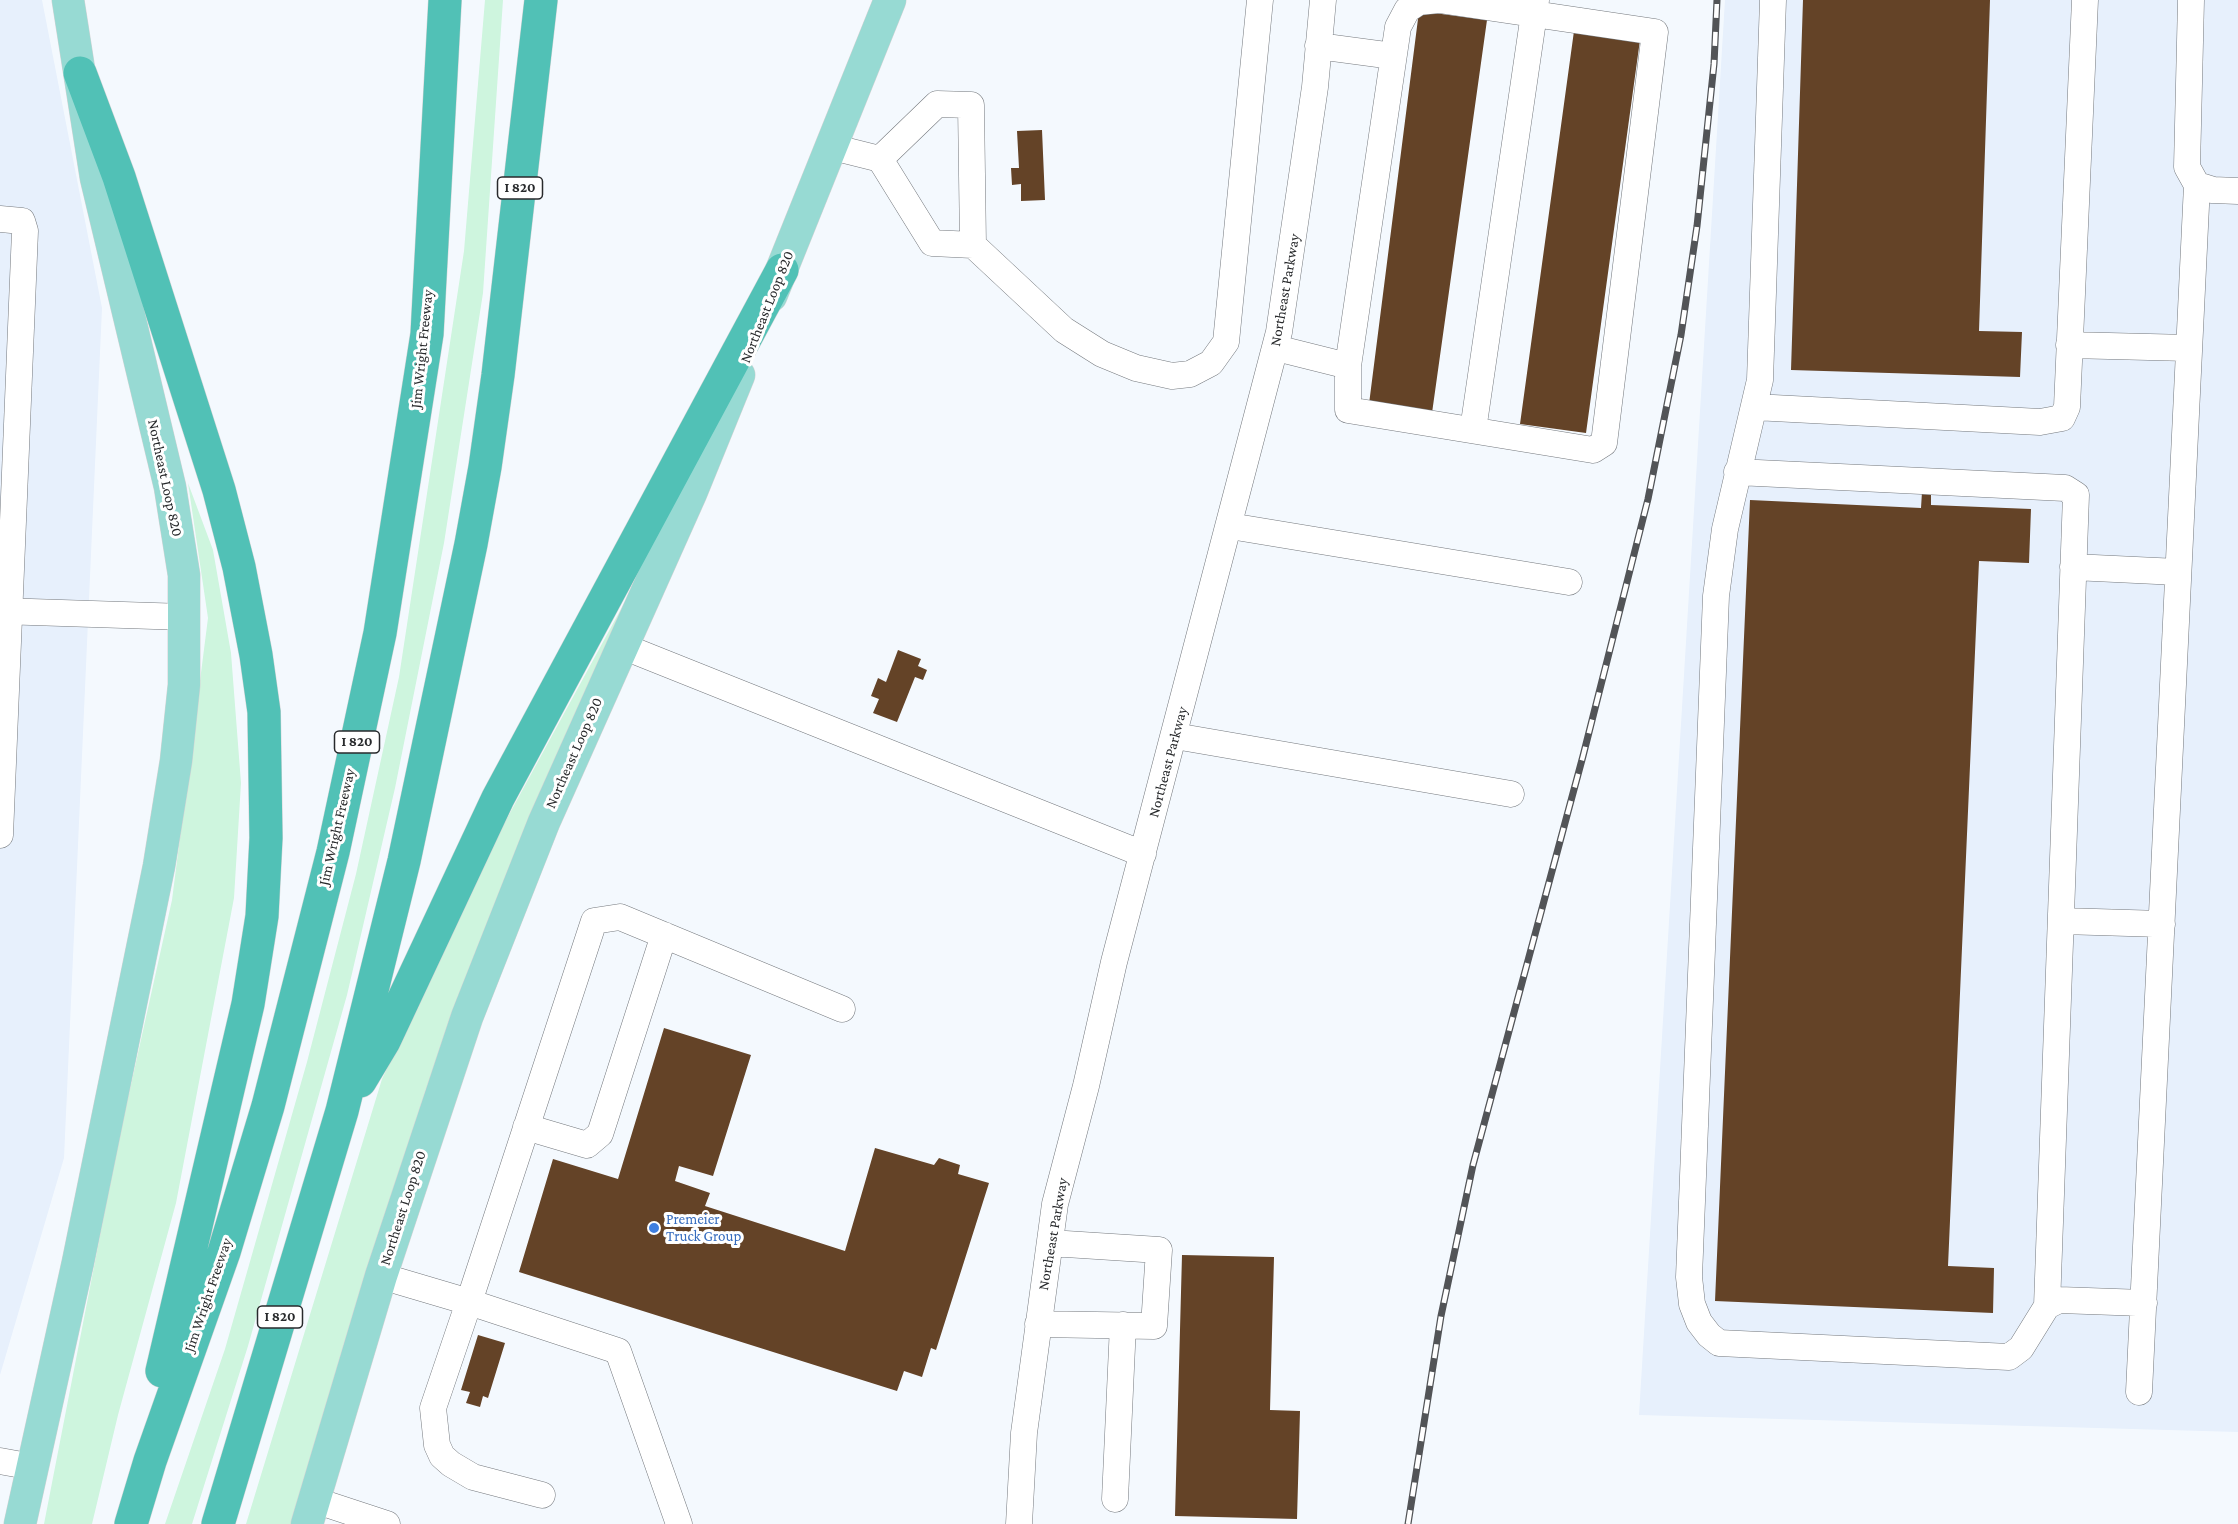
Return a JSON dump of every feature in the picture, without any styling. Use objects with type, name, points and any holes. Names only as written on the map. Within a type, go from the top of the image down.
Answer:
[{"type":"highway","name":"Jim Wright Freeway","points":[[131,1524],[150,1461],[224,1252],[268,1106],[333,852],[380,633],[427,334],[445,0]]},
{"type":"highway","name":"I 820","points":[[218,1524],[342,1111],[404,861],[471,544],[498,375],[541,0]]},
{"type":"highway","points":[[80,73],[119,177],[219,490],[239,567],[256,655],[264,712],[266,838],[261,916],[252,982],[226,1104],[160,1379],[150,1461]]},
{"type":"highway","points":[[342,1111],[384,1041],[498,798],[782,270]]},
{"type":"main road","name":"Northeast Loop 820","points":[[20,1524],[159,866],[176,761],[184,685],[184,575],[170,487],[96,177],[68,0]]},
{"type":"main road","name":"Northeast Loop 820","points":[[310,1512],[381,1276],[466,1017],[544,822],[691,493],[890,0]]},
{"type":"street","points":[[832,147],[880,159],[932,243],[974,244],[1064,330],[1102,354],[1136,368],[1172,376],[1190,374],[1211,363],[1226,342],[1260,0]]},
{"type":"street","name":"Northeast Parkway","points":[[1019,1524],[1024,1433],[1055,1204],[1143,854],[1276,348],[1292,256],[1323,0]]},
{"type":"street","points":[[1439,0],[1536,7],[1655,32],[1604,443],[1593,450],[1348,410],[1348,366],[1398,27],[1407,10],[1419,2],[1439,0]]},
{"type":"street","points":[[1737,472],[2065,488],[2076,495],[2047,1306],[2021,1348],[2009,1357],[1719,1343],[1708,1335],[1699,1322],[1692,1304],[1689,1277],[1716,596],[1725,529],[1737,472],[1760,380],[1773,0]]},
{"type":"street","points":[[1754,407],[2040,422],[2062,418],[2067,407],[2085,0]]},
{"type":"street","points":[[2139,1392],[2197,185],[2187,166],[2191,0]]},
{"type":"street","points":[[1473,430],[1536,7]]},
{"type":"street","points":[[1318,46],[1393,57]]},
{"type":"street","points":[[880,159],[937,104],[971,105],[974,244]]},
{"type":"street","points":[[2197,185],[2213,190],[2238,191]]},
{"type":"street","points":[[0,219],[22,221],[25,231],[4,611],[0,835]]},
{"type":"street","points":[[2070,345],[2189,348]]},
{"type":"street","points":[[1276,348],[1348,366]]},
{"type":"street","points":[[1230,526],[1569,582]]},
{"type":"street","points":[[2073,567],[2178,572]]},
{"type":"street","points":[[4,611],[185,617]]},
{"type":"street","points":[[622,646],[1143,854]]},
{"type":"street","points":[[1174,736],[1511,794]]},
{"type":"street","points":[[542,1495],[473,1476],[451,1464],[442,1456],[437,1445],[433,1408],[594,921],[620,917],[842,1009]]},
{"type":"street","points":[[2062,921],[2162,924]]},
{"type":"street","points":[[526,1127],[587,1145],[600,1134],[664,935]]},
{"type":"street","points":[[1038,1324],[1154,1326],[1158,1250],[1050,1243]]},
{"type":"street","points":[[381,1276],[618,1351],[680,1524]]},
{"type":"street","points":[[2047,1306],[2059,1300],[2144,1303]]},
{"type":"street","points":[[1115,1499],[1123,1325]]},
{"type":"street","points":[[0,1461],[33,1467]]},
{"type":"street","points":[[310,1512],[387,1524]]},
{"type":"shaded area","points":[[0,0],[42,0],[102,308],[64,1158],[0,1375]]},
{"type":"shaded area","points":[[1725,0],[2238,0],[2238,1432],[1639,1415]]},
{"type":"green space","points":[[485,0],[503,0],[483,293],[444,543],[395,788],[347,995],[248,1346],[192,1524],[165,1524],[225,1349],[307,1062],[356,874],[399,677],[464,251]]},
{"type":"green space","points":[[188,483],[213,550],[231,653],[241,783],[234,898],[176,1203],[118,1415],[92,1524],[44,1524],[118,1143],[172,900],[208,618]]},
{"type":"green space","points":[[640,574],[502,891],[426,1089],[352,1317],[291,1524],[246,1524],[382,1079],[487,855]]},
{"type":"building","points":[[1803,0],[1990,0],[1979,331],[2022,332],[2020,377],[1791,370]]},
{"type":"building","points":[[1419,11],[1487,20],[1432,413],[1369,404]]},
{"type":"building","points":[[1574,31],[1640,40],[1586,433],[1520,424]]},
{"type":"building","points":[[1042,130],[1045,200],[1021,201],[1021,184],[1012,185],[1011,168],[1019,168],[1017,131]]},
{"type":"building","points":[[1922,492],[1931,492],[1931,505],[2031,509],[2029,563],[1979,561],[1948,1266],[1994,1268],[1993,1313],[1715,1301],[1750,500],[1921,508]]},
{"type":"building","points":[[898,650],[921,659],[918,666],[927,670],[923,680],[915,677],[897,722],[873,713],[879,699],[871,696],[878,678],[886,682]]},
{"type":"building","name":"Premeier Truck Group","points":[[664,1028],[751,1055],[713,1176],[679,1166],[675,1181],[710,1193],[705,1206],[845,1251],[875,1148],[934,1165],[939,1158],[960,1165],[958,1174],[989,1183],[936,1350],[931,1348],[922,1377],[904,1371],[897,1391],[519,1272],[553,1159],[618,1179]]},
{"type":"building","points":[[1182,1255],[1274,1257],[1270,1410],[1300,1411],[1297,1519],[1175,1516]]},
{"type":"building","points":[[478,1335],[505,1343],[488,1398],[483,1396],[480,1407],[466,1403],[470,1392],[461,1390]]},
{"type":"railway","points":[[1408,1524],[1441,1316],[1473,1165],[1583,756],[1648,499],[1681,335],[1697,226],[1714,64],[1717,0]]},
{"type":"place","name":"Premeier Truck Group","points":[[654,1228]]}]
